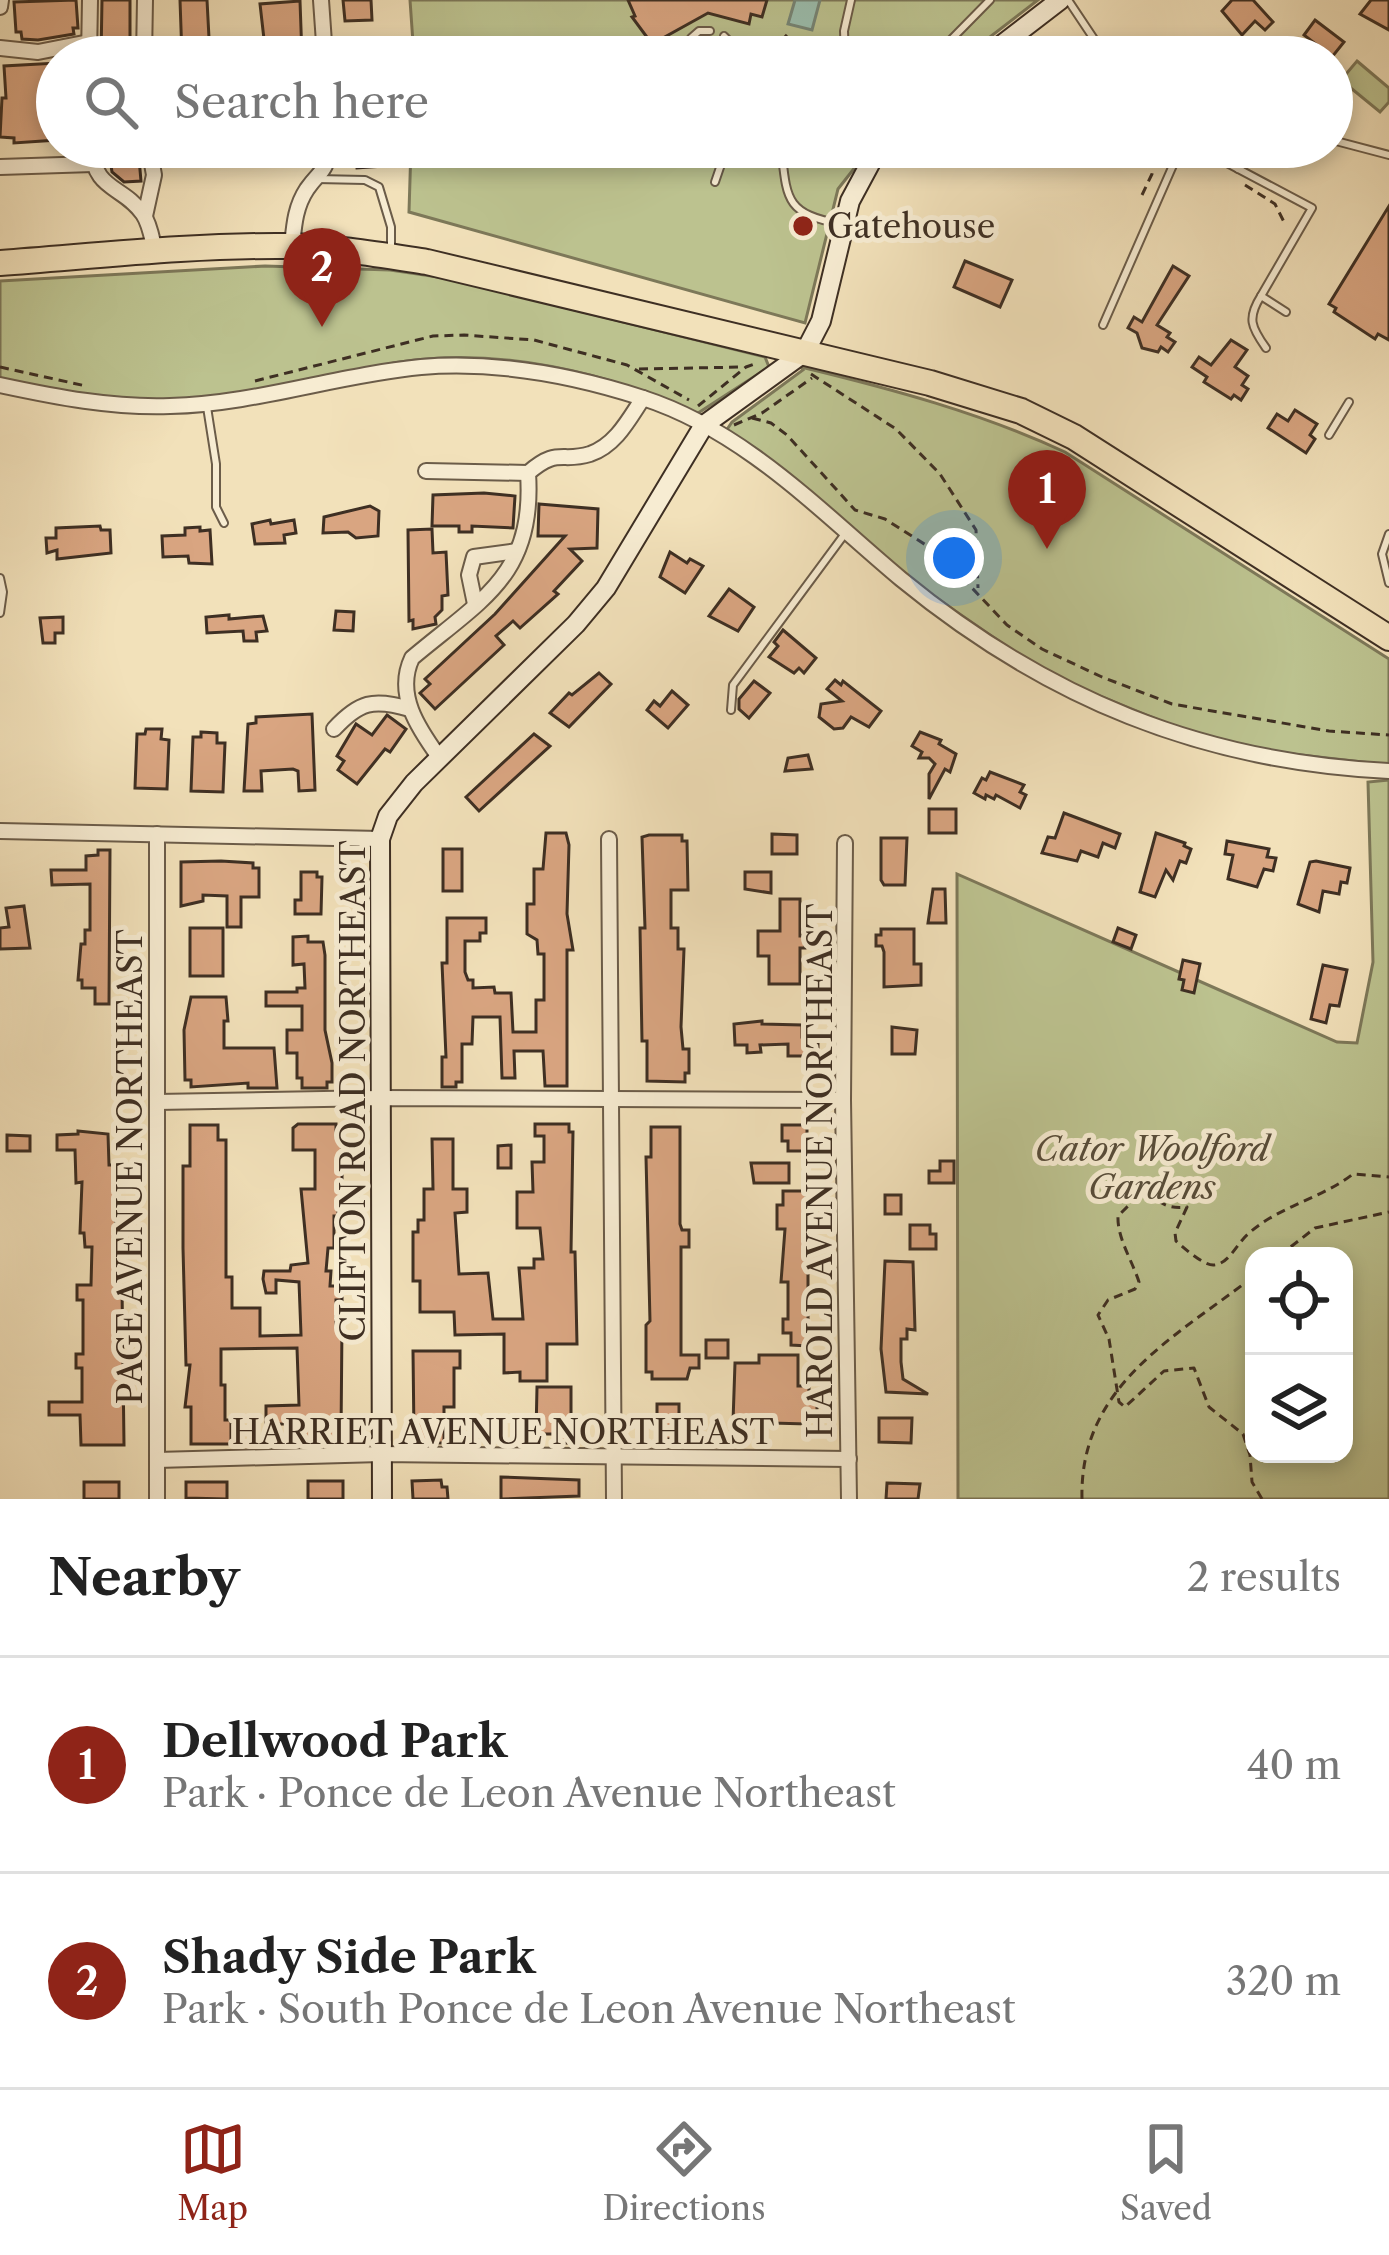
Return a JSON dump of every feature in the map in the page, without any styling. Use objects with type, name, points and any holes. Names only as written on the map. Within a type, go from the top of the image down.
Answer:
[{"type":"highway","points":[[0,263],[292,246],[391,256],[809,367],[1021,411],[1149,482],[1388,635]]},
{"type":"street","points":[[89,36],[90,0]]},
{"type":"street","points":[[144,36],[145,0]]},
{"type":"street","points":[[321,0],[324,36]]},
{"type":"street","points":[[1015,36],[1064,0]]},
{"type":"street","points":[[0,48],[36,52]]},
{"type":"street","points":[[0,167],[36,166]]},
{"type":"street","points":[[95,168],[103,181],[145,216],[154,251]]},
{"type":"street","points":[[145,216],[153,168]]},
{"type":"street","points":[[292,246],[295,215],[307,189],[326,168]]},
{"type":"street","points":[[809,367],[844,225],[867,168]]},
{"type":"street","points":[[132,203],[149,189]]},
{"type":"street","points":[[0,385],[80,402],[168,406],[254,400],[418,368],[464,365],[527,369],[643,398],[699,417],[750,452],[966,630],[1031,671],[1192,741],[1324,768],[1389,771]]},
{"type":"street","name":"CLIFTON ROAD NORTHEAST","points":[[382,1499],[380,838],[388,816],[439,757],[577,624],[606,588],[699,417],[809,367]]},
{"type":"street","points":[[426,471],[528,473],[545,458],[596,452],[621,433],[643,398]]},
{"type":"street","points":[[439,757],[410,709],[406,671],[412,658],[507,576],[526,534],[528,473]]},
{"type":"street","points":[[475,604],[469,575],[474,556],[517,551]]},
{"type":"street","points":[[334,729],[353,708],[392,703],[410,709]]},
{"type":"street","points":[[0,831],[380,838]]},
{"type":"street","name":"PAGE AVENUE NORTHEAST","points":[[157,834],[157,1499]]},
{"type":"street","points":[[609,839],[614,1499]]},
{"type":"street","name":"HAROLD AVENUE NORTHEAST","points":[[845,843],[849,1499]]},
{"type":"street","points":[[157,1102],[843,1100]]},
{"type":"street","name":"HARRIET AVENUE NORTHEAST","points":[[157,1460],[381,1454],[849,1460]]},
{"type":"lane","points":[[844,36],[851,0]]},
{"type":"lane","points":[[955,36],[990,0]]},
{"type":"lane","points":[[1064,0],[1091,36]]},
{"type":"lane","points":[[693,36],[710,31]]},
{"type":"lane","points":[[1353,145],[1389,154]]},
{"type":"lane","points":[[716,182],[720,168]]},
{"type":"lane","points":[[785,168],[792,203],[802,216],[844,225]]},
{"type":"lane","points":[[1103,325],[1172,168]]},
{"type":"lane","points":[[1238,169],[1312,208],[1251,311],[1251,326],[1266,348]]},
{"type":"lane","points":[[317,179],[365,180],[379,187],[391,227],[391,256]]},
{"type":"lane","points":[[1261,296],[1286,312]]},
{"type":"lane","points":[[1328,435],[1349,402]]},
{"type":"lane","points":[[206,404],[216,464],[216,507],[224,523]]},
{"type":"lane","points":[[730,710],[733,686],[846,532]]},
{"type":"lane","points":[[1389,534],[1382,554],[1389,583]]},
{"type":"lane","points":[[0,578],[0,614]]},
{"type":"path","points":[[1142,195],[1151,168]]},
{"type":"path","points":[[1240,182],[1275,204],[1285,224]]},
{"type":"path","points":[[637,369],[746,367],[764,360]]},
{"type":"path","points":[[699,417],[746,367]]},
{"type":"path","points":[[726,427],[784,400],[809,367],[896,429],[940,475],[976,530],[978,591]]},
{"type":"path","points":[[752,418],[771,423],[787,435],[855,510],[885,519],[940,554],[1007,625],[1042,649],[1172,704],[1308,728],[1389,735]]},
{"type":"path","points":[[1262,1499],[1252,1482],[1243,1435],[1208,1407],[1194,1368],[1164,1370],[1125,1407],[1119,1402],[1109,1339],[1098,1315],[1108,1300],[1135,1289],[1139,1282],[1117,1233],[1118,1216],[1132,1199],[1150,1196],[1164,1207],[1187,1207],[1175,1232],[1176,1241],[1214,1265],[1248,1234],[1304,1198],[1335,1188],[1353,1174],[1389,1177]]},
{"type":"path","points":[[1291,1247],[1315,1228],[1389,1212]]},
{"type":"path","points":[[1082,1499],[1081,1470],[1097,1420],[1118,1390],[1159,1344],[1245,1282]]},
{"type":"green space","points":[[410,0],[1038,0],[991,36],[413,36]]},
{"type":"green space","points":[[1357,61],[1389,88],[1389,102],[1380,112],[1353,90]]},
{"type":"green space","points":[[410,168],[854,168],[838,189],[805,323],[409,212]]},
{"type":"green space","points":[[265,266],[390,270],[445,278],[765,357],[769,367],[695,415],[590,375],[475,358],[400,362],[210,399],[104,397],[0,380],[0,281]]},
{"type":"green space","points":[[801,367],[936,403],[1065,452],[1389,659],[1389,765],[1222,746],[1048,675],[919,586],[726,431]]},
{"type":"green space","name":"Cator Woolford Gardens","points":[[1389,780],[1389,1499],[958,1499],[957,874],[1337,1042],[1357,1043],[1373,962],[1368,782]]},
{"type":"shaded area","points":[[795,0],[820,0],[812,30],[788,24]]},
{"type":"building","points":[[76,0],[78,28],[73,28],[74,34],[22,39],[21,32],[16,32],[14,2]]},
{"type":"building","points":[[102,0],[130,0],[130,36],[101,36]]},
{"type":"building","points":[[180,0],[207,0],[209,36],[181,36]]},
{"type":"building","points":[[343,0],[371,0],[372,20],[345,21]]},
{"type":"building","points":[[628,0],[767,0],[762,17],[751,14],[749,24],[708,13],[666,36],[646,36]]},
{"type":"building","points":[[1232,0],[1253,0],[1273,22],[1265,30],[1255,21],[1242,35],[1222,11]]},
{"type":"building","points":[[1371,0],[1389,0],[1389,30],[1360,14]]},
{"type":"building","points":[[300,1],[301,36],[264,36],[260,4]]},
{"type":"building","points":[[1315,20],[1336,36],[1305,36]]},
{"type":"building","points":[[36,64],[36,141],[14,143],[14,138],[0,137],[2,98],[6,98],[4,66]]},
{"type":"building","points":[[111,168],[140,168],[141,181],[124,182]]},
{"type":"building","points":[[1389,206],[1389,340],[1378,334],[1375,339],[1329,304]]},
{"type":"building","points":[[965,261],[1012,280],[1000,307],[954,287]]},
{"type":"building","points":[[1173,266],[1189,276],[1157,325],[1175,342],[1168,352],[1161,347],[1158,352],[1142,348],[1137,333],[1128,328],[1134,317],[1142,322]]},
{"type":"building","points":[[1231,340],[1247,350],[1235,367],[1248,376],[1242,385],[1248,389],[1241,400],[1204,382],[1207,377],[1192,367],[1199,357],[1211,365]]},
{"type":"building","points":[[1295,410],[1317,424],[1306,453],[1268,428],[1277,414],[1288,421]]},
{"type":"building","points":[[433,495],[515,496],[513,528],[472,526],[472,532],[459,532],[459,526],[432,526]]},
{"type":"building","points":[[539,504],[598,509],[597,548],[570,549],[582,561],[554,591],[558,594],[520,628],[513,621],[496,636],[504,645],[435,709],[420,693],[430,684],[425,679],[495,614],[565,536],[538,536]]},
{"type":"building","points":[[370,506],[379,511],[378,536],[323,533],[324,517]]},
{"type":"building","points":[[270,520],[271,524],[294,520],[296,533],[284,535],[285,543],[255,544],[252,524]]},
{"type":"building","points":[[100,526],[110,530],[111,553],[57,559],[57,550],[47,553],[46,538],[56,538],[56,528]]},
{"type":"building","points":[[200,527],[200,531],[210,530],[212,564],[189,563],[188,556],[163,557],[162,536],[185,535],[185,528]]},
{"type":"building","points":[[432,529],[433,553],[446,552],[448,595],[442,596],[436,624],[413,629],[408,530]]},
{"type":"building","points":[[670,552],[703,566],[685,593],[660,577]]},
{"type":"building","points":[[729,589],[754,607],[738,631],[709,616]]},
{"type":"building","points":[[336,611],[354,612],[353,631],[334,630]]},
{"type":"building","points":[[229,615],[229,619],[263,616],[267,631],[256,632],[257,641],[244,641],[243,631],[207,633],[206,617]]},
{"type":"building","points":[[63,617],[63,633],[55,633],[55,643],[43,643],[40,618]]},
{"type":"building","points":[[783,630],[816,658],[804,673],[799,668],[794,673],[769,657]]},
{"type":"building","points":[[599,673],[611,684],[569,727],[550,713],[569,693]]},
{"type":"building","points":[[835,680],[841,685],[843,681],[881,711],[869,727],[851,717],[843,728],[834,729],[819,717],[821,704],[842,701],[827,689]]},
{"type":"building","points":[[754,681],[770,693],[749,718],[739,709],[739,699]]},
{"type":"building","points":[[672,691],[688,705],[668,728],[647,710],[654,701],[660,706]]},
{"type":"building","points":[[312,714],[315,790],[299,791],[298,771],[293,769],[261,771],[262,791],[244,791],[248,724],[256,723],[256,717]]},
{"type":"building","points":[[387,715],[406,729],[357,784],[338,770],[344,761],[337,756],[356,724],[372,735]]},
{"type":"building","points":[[146,729],[162,729],[161,739],[169,740],[167,789],[135,788],[137,734],[145,734]]},
{"type":"building","points":[[201,732],[217,733],[217,743],[225,743],[223,792],[191,791],[193,737],[201,737]]},
{"type":"building","points":[[920,732],[941,740],[939,744],[956,754],[950,772],[945,769],[929,799],[929,774],[935,764],[919,758],[922,752],[912,746]]},
{"type":"building","points":[[534,734],[550,746],[479,811],[466,797]]},
{"type":"building","points":[[808,755],[812,769],[785,771],[788,758]]},
{"type":"building","points":[[990,772],[1024,785],[1020,792],[1026,795],[1020,808],[996,795],[985,799],[974,793]]},
{"type":"building","points":[[929,809],[956,809],[956,833],[929,833]]},
{"type":"building","points":[[1064,813],[1120,834],[1115,848],[1103,843],[1098,857],[1081,851],[1077,861],[1042,853],[1048,837],[1055,838]]},
{"type":"building","points":[[546,833],[566,833],[569,845],[567,914],[573,950],[567,950],[567,1086],[545,1086],[543,1051],[514,1051],[515,1078],[502,1078],[500,1017],[473,1017],[472,1044],[462,1044],[462,1082],[442,1087],[442,1057],[446,1057],[442,963],[447,963],[447,918],[486,918],[486,933],[480,933],[480,941],[465,941],[468,980],[473,980],[473,988],[494,987],[495,993],[511,993],[513,1032],[536,1032],[536,1000],[544,1000],[544,954],[538,954],[537,940],[527,934],[527,904],[534,904],[534,869],[543,869]]},
{"type":"building","points":[[1156,833],[1191,849],[1173,880],[1166,870],[1155,897],[1140,892]]},
{"type":"building","points":[[772,834],[797,835],[797,854],[772,854]]},
{"type":"building","points":[[682,835],[682,841],[687,841],[688,890],[671,890],[671,928],[678,928],[678,949],[684,949],[681,1027],[683,1049],[689,1049],[685,1082],[647,1081],[640,928],[645,928],[642,837]]},
{"type":"building","points":[[881,838],[907,838],[905,885],[884,885],[881,880]]},
{"type":"building","points":[[1227,841],[1269,849],[1267,857],[1276,858],[1273,871],[1264,869],[1257,887],[1228,879],[1233,855],[1225,854]]},
{"type":"building","points":[[443,849],[462,849],[462,891],[443,891]]},
{"type":"building","points":[[98,850],[110,850],[109,1004],[95,1004],[95,988],[82,988],[78,980],[81,944],[85,944],[85,930],[90,930],[90,884],[52,885],[51,870],[86,870],[86,856],[98,855]]},
{"type":"building","points":[[181,862],[253,863],[253,868],[259,868],[259,897],[241,897],[241,927],[227,927],[227,896],[203,895],[203,901],[181,906]]},
{"type":"building","points":[[1310,862],[1350,868],[1339,894],[1323,891],[1319,912],[1298,904]]},
{"type":"building","points":[[301,872],[317,872],[322,877],[321,914],[295,914],[295,900],[301,900]]},
{"type":"building","points":[[745,872],[771,872],[771,893],[745,889]]},
{"type":"building","points":[[933,889],[945,889],[946,923],[928,923]]},
{"type":"building","points":[[780,899],[800,899],[800,936],[805,936],[805,948],[800,948],[800,984],[769,984],[769,956],[758,956],[758,931],[780,931]]},
{"type":"building","points":[[24,906],[30,948],[0,949],[0,928],[9,927],[6,908]]},
{"type":"building","points":[[190,928],[223,928],[223,976],[190,976]]},
{"type":"building","points":[[1118,928],[1136,935],[1131,949],[1113,942]]},
{"type":"building","points":[[881,929],[914,929],[914,964],[921,964],[921,985],[884,987],[884,952],[876,946]]},
{"type":"building","points":[[308,936],[308,942],[323,942],[325,955],[325,1030],[332,1063],[332,1082],[327,1082],[327,1088],[302,1088],[297,1053],[287,1053],[287,1030],[302,1030],[302,1006],[266,1006],[266,992],[305,988],[304,964],[293,965],[293,937]]},
{"type":"building","points":[[1183,960],[1200,964],[1194,993],[1182,990]]},
{"type":"building","points":[[1323,965],[1347,970],[1339,1006],[1330,1005],[1326,1023],[1311,1019]]},
{"type":"building","points":[[191,997],[226,997],[224,1048],[274,1048],[277,1088],[248,1088],[248,1083],[191,1087],[191,1080],[185,1080],[184,1030]]},
{"type":"building","points":[[734,1024],[802,1025],[802,1037],[818,1037],[818,1056],[788,1056],[788,1044],[760,1045],[761,1052],[747,1053],[747,1045],[735,1045]]},
{"type":"building","points":[[892,1027],[917,1030],[915,1054],[892,1054]]},
{"type":"building","points":[[336,1124],[336,1131],[342,1131],[342,1207],[334,1216],[334,1248],[328,1248],[326,1271],[331,1271],[330,1286],[342,1286],[342,1300],[336,1300],[336,1324],[342,1324],[341,1435],[335,1435],[335,1440],[300,1440],[299,1424],[266,1424],[266,1406],[299,1405],[297,1348],[221,1349],[221,1385],[225,1385],[225,1420],[231,1420],[231,1444],[191,1444],[191,1407],[185,1407],[190,1365],[186,1365],[183,1248],[183,1166],[190,1166],[190,1125],[218,1125],[218,1140],[226,1140],[226,1277],[232,1277],[232,1308],[260,1308],[260,1336],[301,1335],[299,1282],[276,1280],[276,1293],[266,1293],[263,1279],[264,1271],[290,1271],[291,1265],[308,1263],[301,1189],[315,1189],[315,1150],[293,1150],[293,1128]]},
{"type":"building","points":[[535,1124],[569,1124],[573,1132],[571,1252],[575,1252],[577,1344],[547,1344],[547,1381],[520,1381],[520,1372],[504,1373],[504,1334],[455,1335],[454,1312],[420,1312],[420,1281],[413,1281],[413,1232],[418,1232],[418,1220],[424,1220],[424,1189],[433,1189],[432,1139],[453,1139],[453,1189],[467,1189],[467,1212],[455,1213],[459,1274],[488,1273],[493,1319],[523,1319],[519,1268],[534,1268],[534,1259],[543,1259],[540,1228],[517,1228],[517,1192],[533,1192],[532,1162],[544,1162],[544,1136],[535,1136]]},
{"type":"building","points":[[782,1125],[807,1125],[807,1151],[788,1151]]},
{"type":"building","points":[[651,1127],[680,1127],[680,1224],[682,1230],[689,1230],[689,1247],[681,1247],[681,1355],[699,1355],[699,1368],[690,1368],[687,1379],[652,1379],[652,1372],[646,1372],[646,1325],[650,1321],[646,1157],[651,1157]]},
{"type":"building","points":[[108,1134],[109,1165],[115,1165],[124,1445],[81,1445],[80,1415],[49,1415],[49,1402],[82,1402],[82,1368],[76,1368],[76,1354],[83,1354],[83,1300],[77,1300],[77,1285],[91,1285],[92,1247],[85,1247],[84,1233],[80,1233],[82,1182],[76,1183],[75,1150],[57,1150],[57,1135]]},
{"type":"building","points":[[7,1135],[30,1136],[30,1151],[7,1151]]},
{"type":"building","points":[[511,1145],[511,1168],[498,1168],[498,1146]]},
{"type":"building","points":[[940,1161],[954,1161],[954,1183],[929,1183],[929,1171],[940,1171]]},
{"type":"building","points":[[751,1163],[789,1163],[789,1183],[754,1183]]},
{"type":"building","points":[[783,1191],[805,1191],[808,1203],[808,1346],[791,1345],[791,1333],[783,1333],[783,1319],[788,1319],[788,1282],[781,1282],[785,1229],[777,1229],[777,1205],[783,1205]]},
{"type":"building","points":[[885,1195],[901,1195],[901,1214],[885,1214]]},
{"type":"building","points":[[910,1225],[930,1225],[930,1234],[936,1234],[936,1249],[910,1249]]},
{"type":"building","points":[[885,1261],[913,1262],[915,1330],[907,1329],[907,1339],[901,1339],[901,1362],[903,1379],[928,1394],[886,1392],[881,1349]]},
{"type":"building","points":[[706,1340],[728,1340],[728,1358],[706,1358]]},
{"type":"building","points":[[413,1351],[460,1351],[460,1368],[454,1368],[454,1407],[444,1407],[444,1443],[420,1443],[419,1436],[414,1436]]},
{"type":"building","points":[[759,1355],[798,1355],[798,1386],[809,1386],[809,1401],[817,1401],[817,1419],[807,1419],[807,1424],[733,1422],[735,1363],[759,1363]]},
{"type":"building","points":[[537,1387],[571,1387],[571,1443],[560,1443],[560,1434],[536,1434]]},
{"type":"building","points":[[657,1404],[679,1404],[675,1439],[657,1439]]},
{"type":"building","points":[[879,1418],[912,1418],[911,1443],[879,1442]]},
{"type":"building","points":[[501,1477],[579,1480],[579,1496],[501,1499]]},
{"type":"building","points":[[441,1480],[448,1499],[413,1499],[412,1481]]},
{"type":"building","points":[[308,1481],[343,1481],[343,1499],[308,1499]]},
{"type":"building","points":[[84,1482],[119,1482],[119,1499],[84,1499]]},
{"type":"building","points":[[186,1482],[227,1482],[227,1499],[186,1498]]},
{"type":"building","points":[[887,1483],[920,1484],[918,1499],[886,1499]]},
{"type":"place","name":"Gatehouse","points":[[803,226]]},
{"type":"place","name":"Shady Side Park","points":[[322,327]]},
{"type":"place","name":"Dellwood Park","points":[[1047,549]]}]
